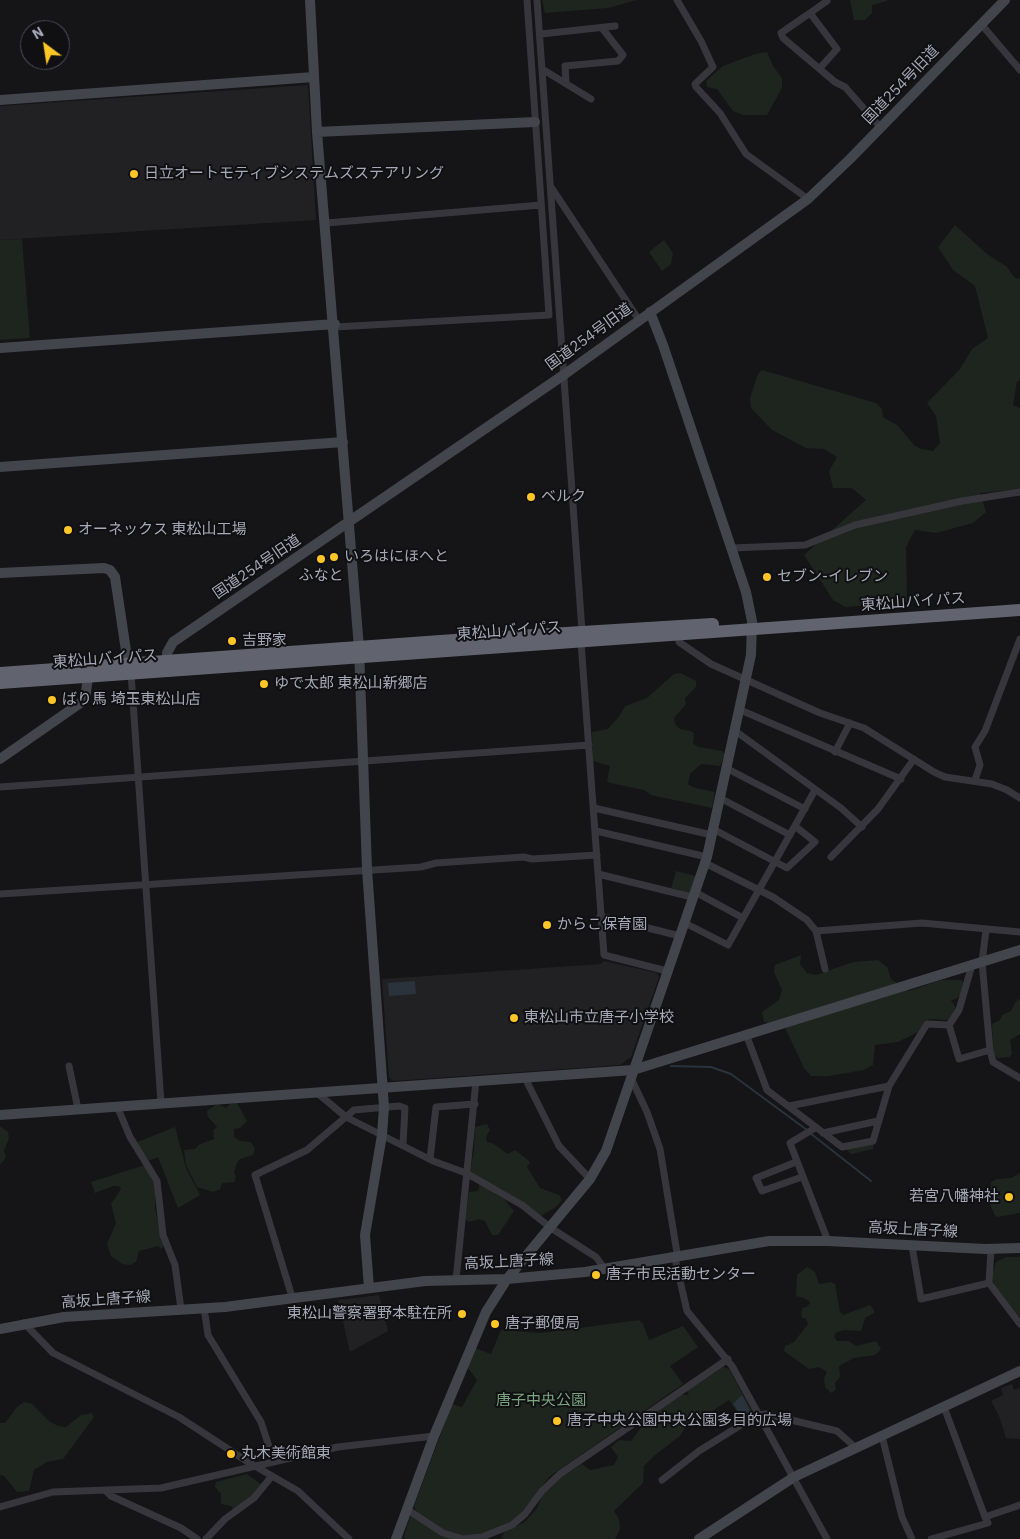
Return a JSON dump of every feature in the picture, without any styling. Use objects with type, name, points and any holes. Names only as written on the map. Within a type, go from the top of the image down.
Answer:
[{"type":"highway","name":"東松山バイパス","points":[[581,637],[679,635],[752,625],[1020,602]]},
{"type":"highway","name":"東松山バイパス","points":[[0,673],[129,669],[752,625],[1020,610]]},
{"type":"highway","name":"東松山バイパス","points":[[0,683],[88,677],[167,662],[360,653]]},
{"type":"street","points":[[310,0],[318,132],[360,653],[367,870],[384,1107],[382,1135],[366,1235],[369,1288]]},
{"type":"street","points":[[0,348],[335,326],[549,315],[527,0]]},
{"type":"street","points":[[537,0],[565,374],[581,637],[604,955],[668,971]]},
{"type":"street","points":[[677,0],[701,41],[713,67],[694,84],[720,113],[746,154],[808,199]]},
{"type":"street","name":"国道254号旧道","points":[[167,662],[167,653],[173,642],[316,545],[350,519],[565,374],[808,199],[881,128],[1005,0]]},
{"type":"street","points":[[827,1],[781,33],[783,38],[835,82],[845,87],[881,128]]},
{"type":"street","points":[[810,13],[837,49],[820,68]]},
{"type":"street","points":[[982,24],[1020,70]]},
{"type":"street","points":[[541,34],[615,26]]},
{"type":"street","points":[[566,82],[565,66],[618,61],[623,55],[602,28]]},
{"type":"street","points":[[542,69],[591,98]]},
{"type":"street","points":[[0,100],[314,77]]},
{"type":"street","points":[[318,132],[547,121]]},
{"type":"street","points":[[551,186],[639,320]]},
{"type":"street","points":[[326,223],[542,206]]},
{"type":"street","points":[[396,1539],[434,1436],[478,1327],[507,1279],[590,1179],[606,1151],[706,860],[750,655],[752,625],[746,592],[663,345],[650,312]]},
{"type":"street","points":[[0,467],[343,442]]},
{"type":"street","points":[[732,548],[805,545],[855,525],[970,500],[1020,492]]},
{"type":"street","points":[[0,573],[104,568],[110,570],[115,577],[129,669],[161,1103]]},
{"type":"street","points":[[679,635],[679,642],[711,664],[878,736],[944,777],[975,780],[1007,790],[1020,798]]},
{"type":"street","points":[[975,780],[980,765],[975,747],[985,731],[1020,638]]},
{"type":"street","points":[[0,759],[79,704],[84,699],[88,677]]},
{"type":"street","points":[[738,709],[901,779]]},
{"type":"street","points":[[835,752],[850,724]]},
{"type":"street","points":[[734,730],[862,827]]},
{"type":"street","points":[[0,787],[589,745]]},
{"type":"street","points":[[831,857],[862,827],[901,779],[914,759]]},
{"type":"street","points":[[726,768],[805,809]]},
{"type":"street","points":[[685,923],[728,945],[815,790]]},
{"type":"street","points":[[720,798],[790,836]]},
{"type":"street","points":[[594,808],[712,832],[787,868],[814,842],[795,826]]},
{"type":"street","points":[[596,831],[706,860],[800,914],[816,932],[825,969]]},
{"type":"street","points":[[0,894],[421,867],[436,863],[524,857],[532,859],[597,855]]},
{"type":"street","points":[[598,874],[694,895],[743,918]]},
{"type":"street","points":[[600,916],[680,936]]},
{"type":"street","points":[[816,932],[922,923],[1020,932]]},
{"type":"street","points":[[986,930],[977,963],[959,1010],[949,1026],[959,1059],[990,1050]]},
{"type":"street","points":[[0,1115],[476,1081],[632,1074],[746,1034],[1020,950]]},
{"type":"street","points":[[977,963],[993,1062],[1020,1078]]},
{"type":"street","points":[[746,1034],[767,1090],[842,1147],[873,1141],[889,1086],[927,1024],[949,1026]]},
{"type":"street","points":[[70,1066],[78,1109]]},
{"type":"street","points":[[632,1074],[660,1149],[676,1258],[688,1311],[696,1324],[728,1359],[757,1415],[794,1477],[827,1539]]},
{"type":"street","points":[[525,1078],[559,1146],[590,1179]]},
{"type":"street","points":[[456,1280],[476,1081]]},
{"type":"street","points":[[789,1106],[889,1086]]},
{"type":"street","points":[[316,1092],[324,1101],[346,1117],[403,1144],[430,1160],[466,1172],[522,1205],[551,1228],[589,1252],[605,1269]]},
{"type":"street","points":[[430,1160],[436,1107],[474,1104]]},
{"type":"street","points":[[117,1106],[130,1137],[157,1181],[164,1235],[175,1265],[181,1310]]},
{"type":"street","points":[[293,1300],[256,1175],[307,1150],[354,1110],[384,1107],[405,1108],[403,1144]]},
{"type":"street","points":[[823,1133],[878,1121]]},
{"type":"street","points":[[815,1128],[790,1143],[828,1241]]},
{"type":"street","points":[[796,1162],[756,1178],[762,1191],[802,1178]]},
{"type":"street","name":"高坂上唐子線","points":[[0,1329],[23,1323],[64,1317],[204,1308],[293,1300],[369,1288],[456,1280],[507,1279],[605,1269],[769,1241],[828,1241],[990,1249],[1020,1248]]},
{"type":"street","points":[[912,1246],[921,1299],[989,1283]]},
{"type":"street","points":[[990,1249],[989,1283],[1020,1324]]},
{"type":"street","points":[[204,1308],[208,1335],[261,1422],[274,1462]]},
{"type":"street","points":[[23,1323],[53,1353],[179,1417],[298,1491],[349,1539]]},
{"type":"street","points":[[408,1510],[443,1533],[463,1539],[482,1537],[512,1525],[525,1514],[542,1491],[560,1474],[728,1359]]},
{"type":"street","points":[[699,1539],[794,1477],[1020,1371]]},
{"type":"street","points":[[931,1539],[988,1524],[944,1407]]},
{"type":"street","points":[[662,1480],[699,1451],[757,1415],[766,1414],[837,1431],[856,1448]]},
{"type":"street","points":[[0,1507],[53,1492],[161,1488],[361,1444],[434,1436]]},
{"type":"street","points":[[882,1436],[902,1517],[912,1539]]},
{"type":"street","points":[[206,1539],[225,1520],[254,1498],[272,1476]]},
{"type":"street","points":[[106,1491],[111,1496],[181,1528],[197,1539]]},
{"type":"street","points":[[985,1516],[1020,1505]]},
{"type":"shaded area","name":"日立オートモティブシステムズステアリング","points":[[308,85],[316,220],[0,240],[0,106]]},
{"type":"shaded area","name":"東松山市立唐子小学校","points":[[604,961],[657,973],[659,977],[631,1057],[620,1065],[393,1081],[389,1077],[382,979],[601,964]]},
{"type":"shaded area","points":[[415,981],[416,994],[389,996],[388,983]]},
{"type":"shaded area","points":[[379,1295],[388,1331],[350,1352],[338,1300]]},
{"type":"shaded area","points":[[1012,1384],[1014,1390],[1020,1388],[1020,1439],[1006,1438],[999,1416],[991,1401],[1003,1395],[1001,1388]]},
{"type":"shaded area","points":[[742,1395],[751,1412],[742,1417],[733,1404]]},
{"type":"green space","points":[[542,0],[637,0],[608,8],[545,13]]},
{"type":"green space","points":[[850,0],[887,1],[872,5],[872,13],[865,20],[854,20]]},
{"type":"green space","points":[[767,52],[773,66],[782,78],[782,88],[767,115],[743,115],[733,111],[717,89],[707,87],[706,81],[723,66],[755,54]]},
{"type":"green space","points":[[955,225],[987,254],[1006,266],[1015,278],[1020,279],[1020,379],[1017,382],[1013,405],[1020,408],[1020,489],[980,493],[986,512],[973,523],[936,533],[915,530],[906,547],[907,602],[892,603],[877,600],[871,605],[845,607],[833,600],[804,555],[866,500],[852,488],[833,488],[829,471],[837,457],[824,449],[806,448],[772,430],[751,408],[750,398],[758,374],[762,370],[876,403],[882,409],[883,417],[898,426],[914,445],[921,449],[933,451],[940,443],[936,416],[927,403],[960,369],[972,349],[988,338],[975,286],[953,270],[938,247]]},
{"type":"green space","points":[[22,239],[30,338],[0,340],[0,240]]},
{"type":"green space","points":[[664,240],[673,253],[671,264],[662,271],[649,252]]},
{"type":"green space","points":[[680,673],[696,681],[696,687],[685,698],[686,704],[674,718],[675,724],[680,729],[694,733],[693,744],[699,747],[722,751],[725,754],[720,766],[701,764],[690,774],[688,784],[692,787],[715,792],[712,808],[651,795],[644,790],[610,783],[607,781],[610,766],[593,761],[592,732],[608,729],[625,706],[647,698],[674,674]]},
{"type":"green space","points":[[676,871],[696,876],[690,893],[671,888]]},
{"type":"green space","points":[[801,955],[800,964],[807,973],[816,975],[853,962],[878,960],[887,967],[891,979],[909,991],[941,980],[961,980],[964,983],[960,995],[956,999],[951,1000],[957,1010],[949,1020],[930,1019],[925,1021],[918,1032],[898,1042],[875,1045],[873,1065],[864,1070],[829,1076],[811,1076],[804,1068],[786,1030],[784,1019],[770,1023],[764,1022],[762,1012],[779,1000],[782,990],[774,972],[775,965]]},
{"type":"green space","points":[[1020,999],[1020,1034],[1010,1040],[1012,1054],[1009,1057],[998,1058],[994,1054],[992,1024],[1000,1020],[1002,1015],[1011,1011],[1016,1001]]},
{"type":"green space","points":[[237,1103],[247,1121],[240,1128],[234,1129],[234,1137],[240,1141],[251,1142],[255,1149],[253,1155],[240,1159],[237,1163],[234,1172],[236,1177],[234,1182],[222,1183],[220,1189],[213,1192],[197,1187],[186,1165],[184,1150],[195,1149],[200,1144],[214,1139],[213,1131],[217,1127],[208,1117],[207,1111],[217,1104],[226,1108],[230,1104]]},
{"type":"green space","points":[[487,1124],[490,1130],[486,1137],[487,1142],[494,1144],[508,1154],[515,1150],[528,1160],[530,1163],[527,1167],[540,1188],[559,1195],[562,1200],[556,1207],[541,1216],[500,1188],[495,1194],[504,1199],[514,1211],[498,1235],[492,1235],[485,1221],[479,1219],[469,1222],[465,1219],[469,1192],[478,1191],[481,1178],[470,1172],[474,1150],[475,1127]]},
{"type":"green space","points":[[0,1126],[8,1132],[9,1138],[4,1151],[6,1157],[0,1165]]},
{"type":"green space","points":[[175,1127],[186,1168],[200,1195],[178,1208],[158,1157],[148,1161],[135,1143]]},
{"type":"green space","points":[[874,1142],[873,1149],[851,1154],[845,1148]]},
{"type":"green space","points":[[145,1165],[155,1180],[155,1209],[164,1246],[161,1249],[158,1246],[139,1251],[136,1262],[130,1265],[122,1264],[111,1256],[107,1244],[116,1223],[111,1204],[121,1189],[119,1186],[113,1186],[95,1193],[91,1182]]},
{"type":"green space","points":[[1020,1173],[1020,1213],[997,1217],[990,1203],[991,1182],[997,1179],[1011,1178]]},
{"type":"green space","points":[[1006,1257],[1020,1257],[1020,1318],[994,1284],[992,1276],[996,1262]]},
{"type":"green space","points":[[807,1267],[815,1272],[819,1284],[831,1282],[835,1284],[840,1312],[843,1315],[870,1305],[874,1310],[874,1313],[865,1318],[861,1331],[844,1330],[837,1332],[834,1336],[837,1341],[849,1341],[856,1346],[876,1341],[881,1349],[875,1355],[854,1358],[839,1366],[840,1377],[835,1383],[836,1390],[831,1393],[825,1387],[824,1378],[827,1372],[819,1367],[809,1369],[784,1351],[785,1346],[794,1342],[808,1324],[806,1319],[802,1318],[801,1313],[803,1308],[808,1306],[810,1302],[796,1296],[797,1275]]},
{"type":"green space","name":"唐子中央公園","points":[[639,1320],[643,1324],[649,1340],[683,1326],[698,1347],[670,1366],[683,1384],[549,1477],[524,1511],[514,1520],[490,1532],[474,1537],[450,1534],[416,1511],[414,1506],[452,1404],[462,1407],[477,1380],[467,1367],[475,1348],[491,1354],[501,1330],[541,1333]]},
{"type":"green space","points":[[723,1367],[729,1369],[753,1413],[743,1420],[729,1400],[700,1419],[693,1422],[689,1421],[680,1436],[644,1466],[643,1483],[614,1511],[619,1519],[620,1529],[615,1539],[501,1539],[504,1532],[525,1522],[537,1508],[546,1487],[582,1464],[590,1470],[614,1465],[618,1457],[611,1447],[619,1440],[631,1441],[640,1429],[640,1424],[646,1419],[680,1395],[689,1395],[687,1391]]},
{"type":"green space","points":[[24,1402],[32,1404],[49,1421],[58,1426],[66,1427],[81,1415],[92,1413],[94,1417],[63,1459],[47,1462],[34,1470],[29,1491],[17,1492],[4,1476],[0,1475],[0,1423],[5,1423],[17,1407]]},
{"type":"green space","points":[[247,1474],[262,1485],[254,1496],[234,1510],[231,1506],[221,1504],[221,1494],[215,1487],[216,1482]]},
{"type":"green space","points":[[413,1516],[451,1539],[403,1539],[410,1517]]},
{"type":"waterway","points":[[671,1066],[711,1067],[731,1074],[807,1130]]},
{"type":"waterway","points":[[810,1133],[871,1181]]},
{"type":"place","name":"日立オートモティブシステムズステアリング","points":[[134,174]]},
{"type":"place","name":"ベルク","points":[[531,497]]},
{"type":"place","name":"オーネックス 東松山工場","points":[[68,530]]},
{"type":"place","name":"いろはにほへと","points":[[334,557]]},
{"type":"place","name":"ふなと","points":[[321,559]]},
{"type":"place","name":"セブン-イレブン","points":[[767,577]]},
{"type":"place","name":"吉野家","points":[[232,641]]},
{"type":"place","name":"ゆで太郎 東松山新郷店","points":[[264,684]]},
{"type":"place","name":"ばり馬 埼玉東松山店","points":[[52,700]]},
{"type":"place","name":"からこ保育園","points":[[547,925]]},
{"type":"place","name":"東松山市立唐子小学校","points":[[514,1018]]},
{"type":"place","name":"若宮八幡神社","points":[[1009,1197]]},
{"type":"place","name":"唐子市民活動センター","points":[[596,1275]]},
{"type":"place","name":"東松山警察署野本駐在所","points":[[462,1314]]},
{"type":"place","name":"唐子郵便局","points":[[495,1324]]},
{"type":"place","name":"唐子中央公園中央公園多目的広場","points":[[557,1421]]},
{"type":"place","name":"丸木美術館東","points":[[231,1454]]}]
